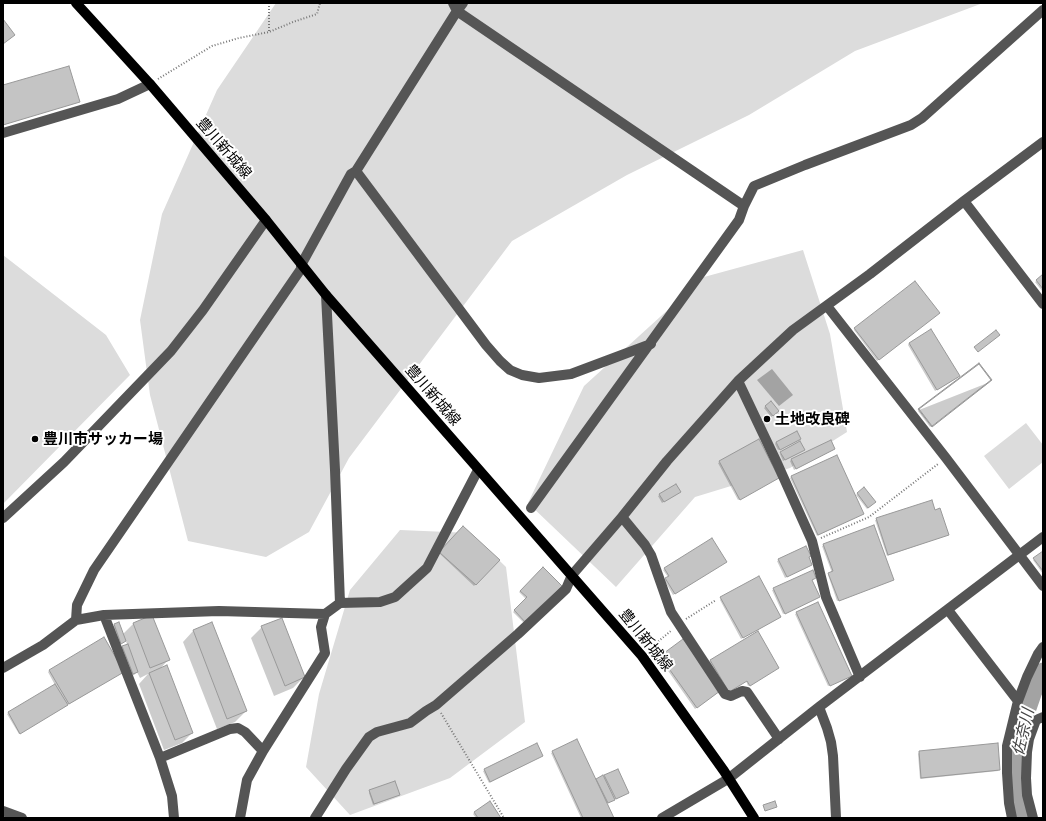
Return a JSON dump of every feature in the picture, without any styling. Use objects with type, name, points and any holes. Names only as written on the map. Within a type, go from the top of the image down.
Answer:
[{"type":"main road","name":"豊川新城線","points":[[76,3],[150,84],[266,220],[326,295],[642,656],[754,818]]},
{"type":"street","points":[[76,620],[77,605],[94,570],[301,269],[301,265],[351,174],[356,171],[458,6],[744,206]]},
{"type":"street","points":[[531,508],[651,344],[739,220],[754,186],[911,124],[922,118],[1043,10]]},
{"type":"street","points":[[3,133],[118,99],[150,84]]},
{"type":"street","points":[[315,818],[346,769],[369,737],[378,732],[410,723],[436,705],[518,634],[566,589],[572,575],[622,518],[667,460],[738,381],[792,330],[870,274],[1043,142]]},
{"type":"street","points":[[356,171],[486,345],[510,370],[522,375],[539,378],[571,374],[651,344]]},
{"type":"street","points":[[964,201],[1043,304]]},
{"type":"street","points":[[3,518],[64,462],[171,351],[203,310],[266,220]]},
{"type":"street","points":[[326,295],[340,603]]},
{"type":"street","points":[[827,306],[946,458],[1043,586]]},
{"type":"street","points":[[738,381],[812,541],[826,597],[860,677]]},
{"type":"street","points":[[240,818],[247,780],[263,751],[325,653],[321,627],[325,614],[340,603],[380,602],[395,597],[428,568],[478,470]]},
{"type":"street","points":[[622,518],[645,545],[651,555],[671,612],[725,694],[731,696],[742,691],[747,692],[779,739]]},
{"type":"street","points":[[662,818],[728,779],[819,707],[1043,537]]},
{"type":"street","points":[[3,668],[43,645],[76,620],[104,615],[219,610],[325,614]]},
{"type":"street","points":[[948,610],[1018,701]]},
{"type":"street","points":[[104,615],[160,758],[172,796],[174,818]]},
{"type":"street","points":[[1012,818],[1009,803],[1007,746],[1018,701],[1027,677],[1043,647]]},
{"type":"street","points":[[819,707],[828,728],[831,742],[836,818]]},
{"type":"street","points":[[1033,818],[1027,795],[1026,784],[1027,752],[1029,739],[1036,720],[1043,717]]},
{"type":"street","points":[[160,758],[230,729],[238,728],[245,732],[263,751]]},
{"type":"street","points":[[3,811],[22,818]]},
{"type":"path","points":[[269,3],[269,32]]},
{"type":"path","points":[[150,84],[212,46],[239,38],[269,32],[317,14],[320,3]]},
{"type":"path","points":[[812,541],[869,517],[946,458]]},
{"type":"path","points":[[436,705],[504,818]]},
{"type":"shaded area","points":[[276,3],[983,3],[855,51],[749,115],[627,175],[512,241],[349,458],[309,532],[266,557],[188,541],[150,395],[140,320],[162,214],[217,90]]},
{"type":"shaded area","points":[[803,250],[830,334],[847,432],[790,468],[695,497],[616,587],[528,503],[584,386],[704,277]]},
{"type":"shaded area","name":"豊川市サッカー場","points":[[3,255],[106,335],[130,375],[3,504]]},
{"type":"shaded area","points":[[772,369],[793,395],[779,406],[757,380]]},
{"type":"shaded area","points":[[1026,423],[1043,445],[1043,462],[1009,489],[984,456]]},
{"type":"shaded area","points":[[400,530],[471,533],[506,567],[525,722],[450,778],[350,815],[306,767],[319,694],[350,590]]},
{"type":"building","points":[[3,19],[15,35],[3,44]]},
{"type":"building","points":[[69,66],[80,102],[3,125],[3,85]]},
{"type":"building","points":[[1043,274],[1043,289],[1036,280]]},
{"type":"building","points":[[915,281],[940,313],[879,360],[854,328]]},
{"type":"building","points":[[931,329],[960,376],[937,390],[909,343]]},
{"type":"building","points":[[996,330],[1000,335],[978,352],[974,347]]},
{"type":"building","points":[[979,363],[992,380],[932,427],[918,409]]},
{"type":"building","points":[[979,364],[991,380],[932,426],[919,409]]},
{"type":"building","points":[[771,401],[779,411],[773,416],[765,406]]},
{"type":"building","points":[[797,431],[801,439],[780,450],[776,442]]},
{"type":"building","points":[[759,439],[779,478],[740,500],[719,461]]},
{"type":"building","points":[[831,440],[835,449],[796,469],[791,459]]},
{"type":"building","points":[[800,441],[805,450],[785,460],[780,452]]},
{"type":"building","points":[[837,455],[864,514],[818,535],[791,476]]},
{"type":"building","points":[[676,484],[681,492],[664,502],[659,494]]},
{"type":"building","points":[[864,487],[876,502],[868,508],[857,493]]},
{"type":"building","points":[[932,500],[935,510],[940,508],[949,535],[888,555],[876,518]]},
{"type":"building","points":[[874,525],[894,580],[839,601],[828,573],[833,571],[823,544]]},
{"type":"building","points":[[463,526],[500,560],[476,585],[439,552]]},
{"type":"building","points":[[712,538],[727,562],[675,594],[665,578],[669,576],[664,568]]},
{"type":"building","points":[[806,546],[811,556],[809,557],[812,565],[787,577],[778,559]]},
{"type":"building","points":[[1043,551],[1043,571],[1033,558]]},
{"type":"building","points":[[543,567],[562,586],[526,623],[514,610],[527,597],[520,591]]},
{"type":"building","points":[[813,570],[816,578],[812,580],[820,597],[785,614],[773,588]]},
{"type":"building","points":[[759,576],[781,617],[743,638],[720,597]]},
{"type":"building","points":[[818,602],[852,676],[830,686],[796,612]]},
{"type":"building","points":[[152,615],[170,660],[150,668],[133,623]]},
{"type":"building","points":[[282,618],[305,677],[285,686],[261,626]]},
{"type":"building","points":[[119,622],[126,641],[121,644],[114,624]]},
{"type":"building","points":[[212,622],[247,711],[227,719],[193,630]]},
{"type":"building","points":[[758,631],[779,668],[750,686],[747,681],[729,692],[710,660]]},
{"type":"building","points":[[104,637],[124,672],[69,704],[49,670]]},
{"type":"building","points":[[683,639],[720,691],[697,708],[660,656]]},
{"type":"building","points":[[128,644],[138,672],[133,674],[122,646]]},
{"type":"building","points":[[167,665],[193,733],[175,740],[149,673]]},
{"type":"building","points":[[55,684],[68,705],[20,734],[8,712]]},
{"type":"building","points":[[577,739],[614,818],[583,818],[552,751]]},
{"type":"building","points":[[537,743],[543,756],[490,782],[484,769]]},
{"type":"building","points":[[998,743],[1000,770],[921,778],[919,751]]},
{"type":"building","points":[[618,769],[629,793],[616,799],[604,775]]},
{"type":"building","points":[[603,775],[615,800],[608,803],[596,779]]},
{"type":"building","points":[[395,781],[400,795],[374,804],[369,790]]},
{"type":"building","points":[[490,801],[501,818],[478,818],[474,812]]},
{"type":"building","points":[[775,801],[777,807],[765,811],[763,805]]},
{"type":"waterway","name":"佐奈川","points":[[1025,818],[1016,770],[1016,749],[1025,714],[1033,691],[1043,672]]},
{"type":"place","name":"土地改良碑","points":[[767,419]]},
{"type":"place","name":"豊川市サッカー場","points":[[35,439]]}]
